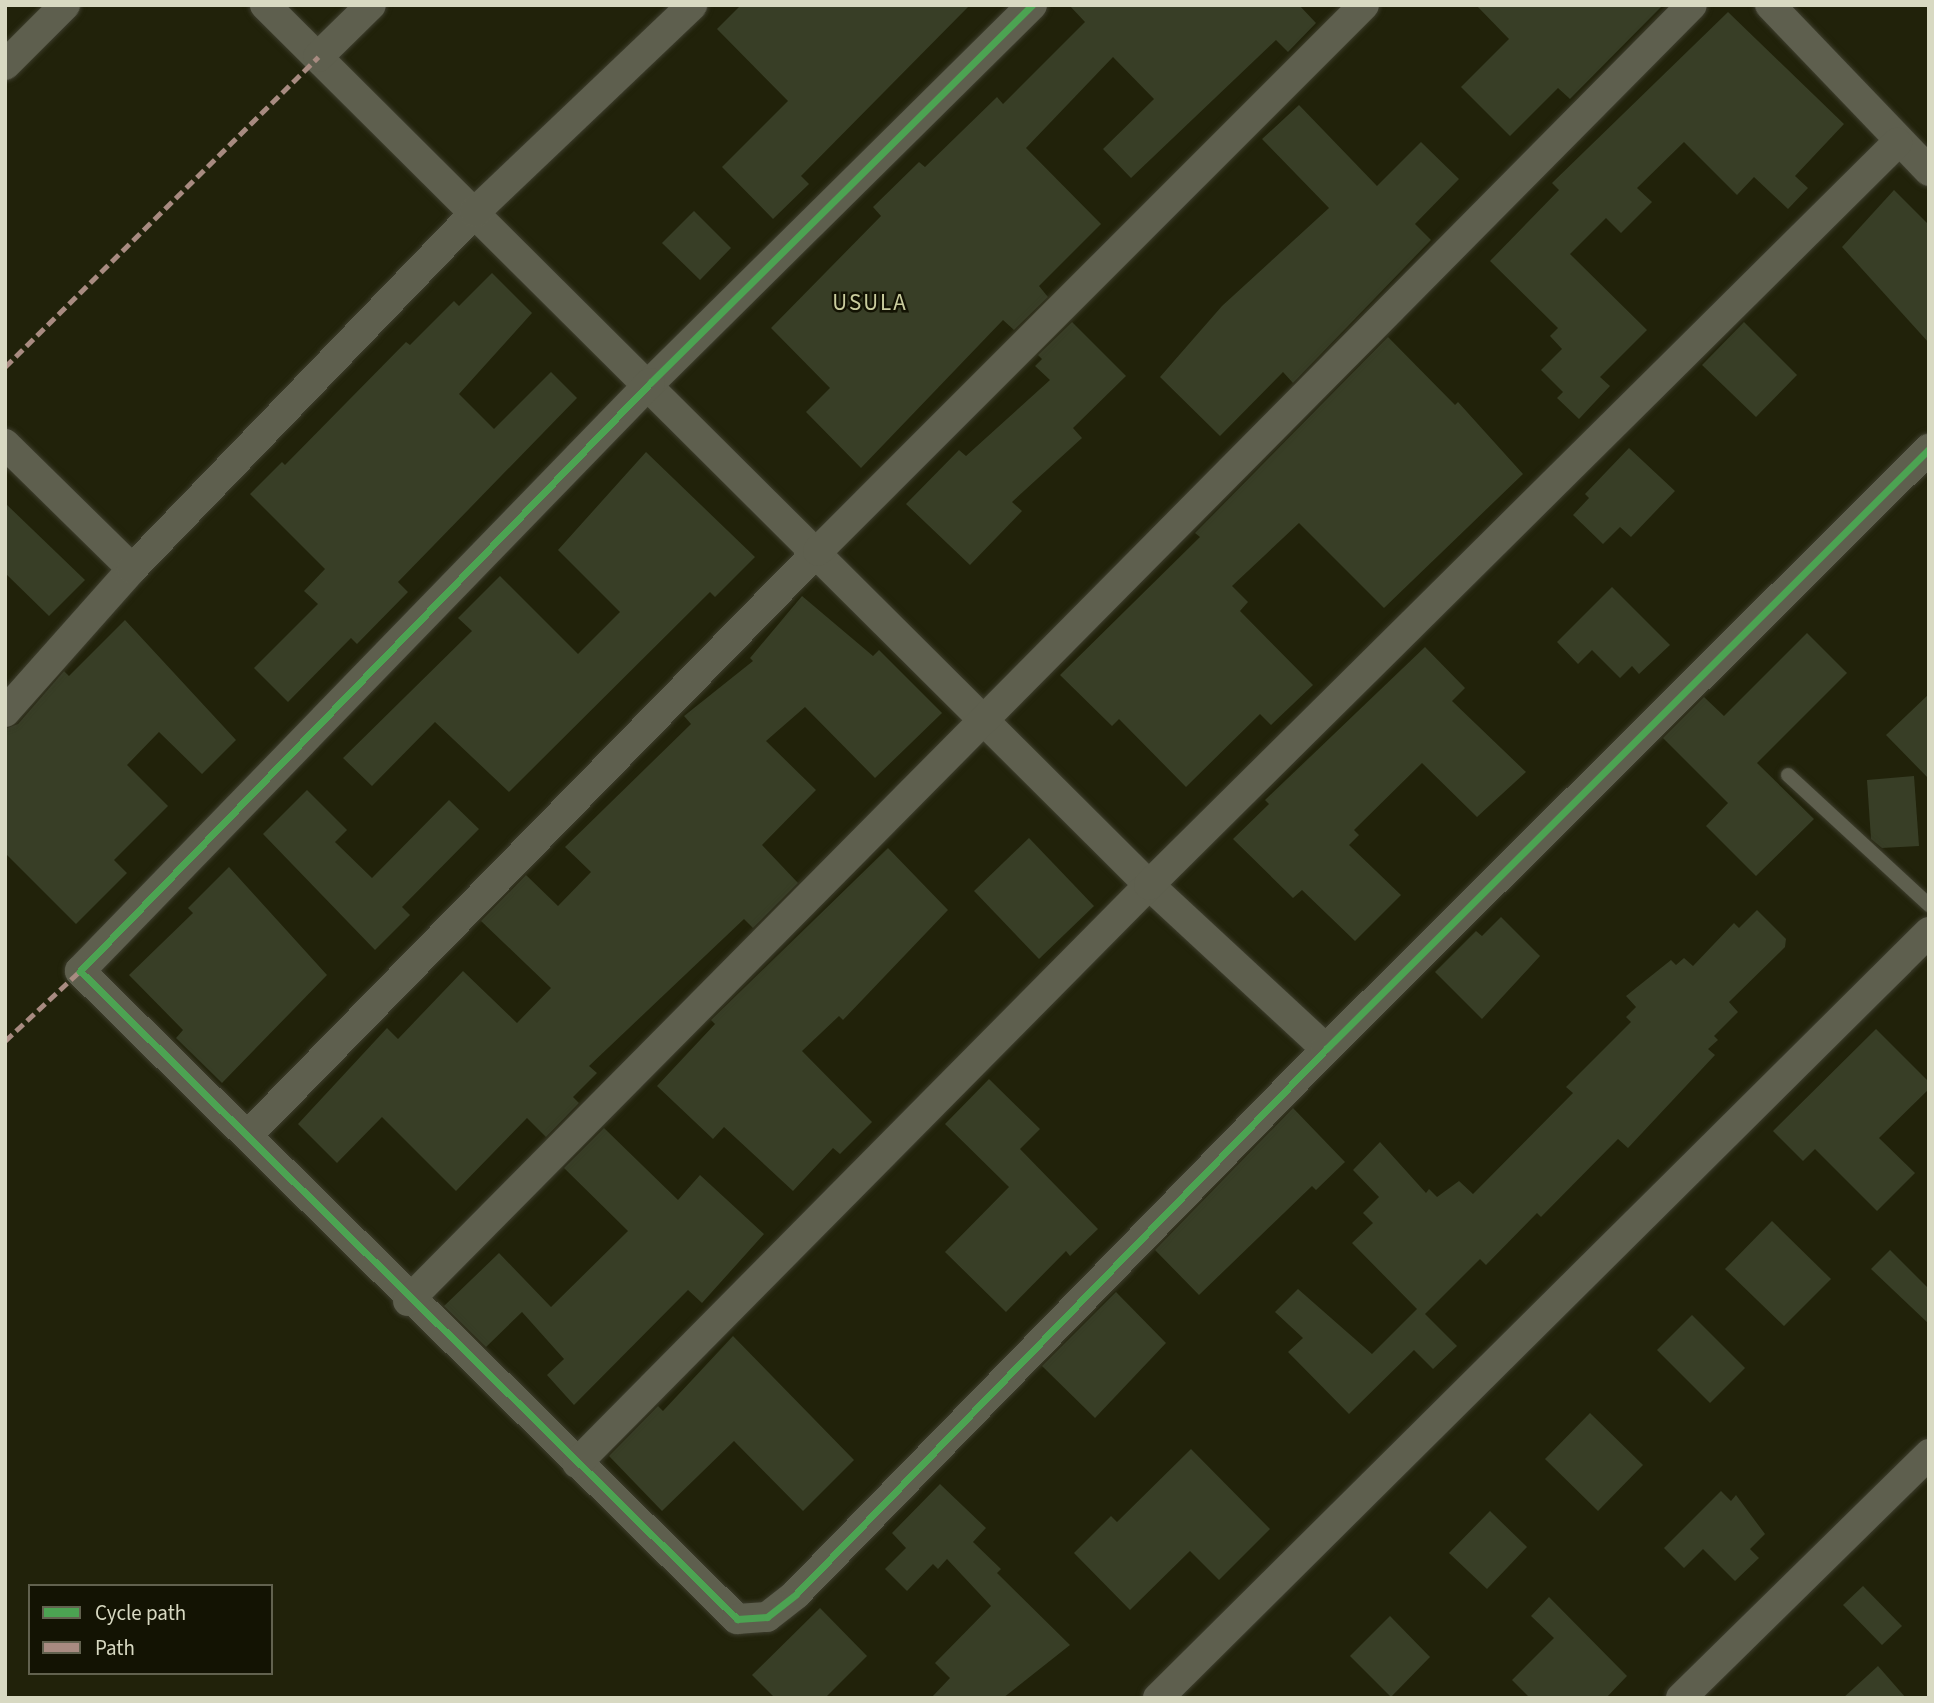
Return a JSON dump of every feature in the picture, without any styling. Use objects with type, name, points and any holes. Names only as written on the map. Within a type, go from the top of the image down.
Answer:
[{"type":"street","points":[[5,65],[65,5]]},
{"type":"street","points":[[265,5],[650,383],[1149,885],[1326,1049]]},
{"type":"street","points":[[318,57],[371,5]]},
{"type":"street","points":[[5,712],[132,569],[475,212],[692,5]]},
{"type":"street","points":[[1032,5],[650,383],[80,971],[248,1135],[408,1301],[737,1619],[767,1617],[796,1594],[1326,1049],[1929,449]]},
{"type":"street","points":[[248,1135],[818,551],[1364,5]]},
{"type":"street","points":[[408,1301],[1692,5]]},
{"type":"street","points":[[1770,5],[1897,143],[1929,171]]},
{"type":"street","points":[[577,1463],[1149,885],[1897,143]]},
{"type":"street","points":[[5,444],[132,569]]},
{"type":"street","points":[[1158,1698],[1929,932]]},
{"type":"street","points":[[1681,1698],[1929,1454]]},
{"type":"lane","points":[[1788,775],[1929,905]]},
{"type":"building","points":[[741,5],[970,5],[801,176],[809,184],[773,219],[722,167],[788,101],[717,29]]},
{"type":"building","points":[[1069,5],[1299,5],[1316,23],[1288,52],[1276,40],[1131,178],[1103,149],[1154,99],[1113,57],[1026,148],[1101,224],[1039,286],[1048,297],[1014,330],[1003,320],[861,468],[806,412],[830,388],[771,328],[881,216],[873,207],[919,162],[925,167],[997,97],[1003,104],[1085,22]]},
{"type":"building","points":[[1476,5],[1663,5],[1570,99],[1558,88],[1510,136],[1461,87],[1509,39]]},
{"type":"building","points":[[1728,12],[1844,124],[1795,176],[1808,188],[1788,209],[1754,177],[1737,195],[1684,142],[1637,188],[1652,202],[1621,233],[1606,218],[1570,254],[1647,330],[1600,377],[1610,386],[1579,419],[1557,398],[1563,392],[1541,370],[1562,349],[1550,336],[1558,328],[1490,261],[1559,190],[1552,183]]},
{"type":"building","points":[[1299,105],[1377,186],[1421,142],[1459,179],[1415,224],[1431,240],[1293,383],[1283,372],[1220,436],[1160,377],[1222,306],[1329,208],[1262,139]]},
{"type":"building","points":[[1894,190],[1929,225],[1929,343],[1842,247]]},
{"type":"building","points":[[694,211],[731,248],[700,280],[662,243]]},
{"type":"building","points":[[492,273],[532,313],[459,394],[494,429],[551,372],[577,398],[398,582],[408,592],[357,644],[351,638],[288,702],[254,668],[318,604],[304,591],[325,569],[250,494],[282,462],[285,465],[406,342],[410,345],[454,301],[459,306]]},
{"type":"building","points":[[1072,322],[1126,376],[1073,428],[1082,438],[1012,502],[1022,511],[970,565],[906,504],[959,450],[966,456],[1050,380],[1035,366],[1042,359],[1038,355]]},
{"type":"building","points":[[1744,322],[1797,375],[1756,417],[1702,365]]},
{"type":"building","points":[[1388,337],[1455,405],[1458,402],[1523,474],[1384,608],[1299,523],[1232,586],[1248,602],[1240,611],[1313,685],[1271,725],[1260,714],[1186,787],[1119,719],[1112,726],[1060,675],[1200,537],[1195,533]]},
{"type":"building","points":[[1629,448],[1675,491],[1631,537],[1620,527],[1603,544],[1573,515],[1589,498],[1585,494]]},
{"type":"building","points":[[646,452],[755,557],[715,597],[710,592],[509,792],[435,722],[372,786],[343,758],[472,631],[458,618],[500,576],[578,654],[620,612],[558,550]]},
{"type":"building","points":[[5,503],[85,580],[49,616],[5,573]]},
{"type":"building","points":[[1612,587],[1670,645],[1639,674],[1632,666],[1620,678],[1592,650],[1578,664],[1557,642]]},
{"type":"building","points":[[802,596],[873,656],[879,650],[942,713],[875,778],[805,707],[766,741],[816,790],[762,845],[798,883],[753,928],[744,919],[589,1066],[597,1073],[573,1097],[579,1103],[546,1137],[527,1118],[456,1191],[382,1117],[337,1163],[298,1124],[387,1028],[398,1039],[463,971],[517,1023],[551,988],[481,921],[526,875],[558,906],[591,872],[565,847],[691,724],[684,716],[753,661],[750,658]]},
{"type":"building","points":[[125,620],[236,740],[202,774],[159,732],[127,765],[168,806],[114,860],[127,873],[76,924],[5,853],[5,729],[18,724],[64,671],[69,676]]},
{"type":"building","points":[[1807,633],[1847,673],[1757,763],[1814,819],[1756,876],[1706,826],[1728,803],[1663,738],[1704,697],[1724,716]]},
{"type":"building","points":[[1425,647],[1465,688],[1452,701],[1526,772],[1477,817],[1422,763],[1354,830],[1359,835],[1349,845],[1401,895],[1355,941],[1302,890],[1293,898],[1233,839],[1269,804],[1265,800]]},
{"type":"building","points":[[1929,694],[1929,779],[1886,735]]},
{"type":"building","points":[[1914,776],[1919,846],[1882,848],[1871,839],[1867,780]]},
{"type":"building","points":[[307,790],[347,830],[335,842],[372,878],[449,800],[479,829],[402,907],[410,915],[375,950],[263,834]]},
{"type":"building","points":[[1029,838],[1094,906],[1039,959],[974,891]]},
{"type":"building","points":[[888,848],[948,910],[843,1020],[839,1016],[802,1051],[872,1122],[840,1154],[833,1148],[793,1191],[724,1127],[713,1139],[657,1086],[715,1024],[711,1020]]},
{"type":"building","points":[[229,867],[327,975],[222,1083],[176,1038],[183,1030],[129,975],[193,913],[188,908]]},
{"type":"building","points":[[1757,910],[1786,939],[1785,947],[1729,1002],[1738,1012],[1714,1036],[1718,1040],[1708,1049],[1715,1055],[1628,1148],[1618,1139],[1541,1217],[1537,1213],[1486,1265],[1480,1259],[1425,1314],[1457,1346],[1433,1369],[1414,1350],[1349,1414],[1288,1352],[1303,1338],[1275,1312],[1298,1289],[1372,1354],[1417,1309],[1352,1243],[1373,1223],[1363,1213],[1379,1197],[1353,1170],[1380,1142],[1426,1193],[1429,1189],[1437,1197],[1459,1181],[1473,1194],[1573,1093],[1566,1087],[1631,1022],[1626,1017],[1636,1007],[1626,996],[1671,960],[1676,965],[1684,958],[1693,966],[1734,923],[1739,928]]},
{"type":"building","points":[[1501,917],[1540,956],[1482,1019],[1435,972],[1476,931],[1482,936]]},
{"type":"building","points":[[1876,1029],[1929,1082],[1929,1089],[1879,1138],[1915,1173],[1877,1211],[1815,1149],[1803,1161],[1773,1131]]},
{"type":"building","points":[[989,1079],[1040,1129],[1020,1149],[1098,1229],[1070,1256],[1066,1251],[1006,1312],[945,1252],[1009,1187],[945,1124]]},
{"type":"building","points":[[1293,1108],[1345,1162],[1316,1190],[1312,1186],[1199,1295],[1155,1250]]},
{"type":"building","points":[[604,1128],[678,1200],[700,1175],[764,1234],[702,1303],[688,1290],[574,1405],[547,1375],[564,1359],[522,1312],[486,1347],[444,1306],[499,1253],[551,1307],[628,1231],[564,1168]]},
{"type":"building","points":[[1772,1221],[1831,1279],[1784,1326],[1725,1269]]},
{"type":"building","points":[[1890,1250],[1929,1289],[1929,1324],[1871,1269]]},
{"type":"building","points":[[1116,1292],[1166,1343],[1095,1418],[1042,1366]]},
{"type":"building","points":[[1692,1315],[1745,1368],[1710,1403],[1657,1350]]},
{"type":"building","points":[[733,1336],[854,1460],[803,1511],[734,1441],[662,1511],[609,1456],[658,1406],[663,1411]]},
{"type":"building","points":[[1590,1413],[1643,1465],[1598,1511],[1545,1459]]},
{"type":"building","points":[[1191,1449],[1270,1529],[1219,1580],[1190,1551],[1130,1610],[1074,1553],[1111,1516],[1117,1522]]},
{"type":"building","points":[[940,1484],[986,1528],[973,1542],[1001,1569],[997,1573],[1070,1645],[1003,1698],[931,1698],[950,1678],[935,1663],[991,1606],[947,1559],[938,1569],[933,1564],[907,1591],[885,1569],[906,1548],[892,1533]]},
{"type":"building","points":[[1721,1491],[1731,1501],[1736,1495],[1765,1534],[1750,1549],[1759,1558],[1735,1581],[1703,1549],[1684,1568],[1664,1548]]},
{"type":"building","points":[[1490,1511],[1527,1547],[1487,1589],[1449,1553]]},
{"type":"building","points":[[1863,1586],[1902,1626],[1882,1645],[1843,1605]]},
{"type":"building","points":[[1549,1597],[1627,1676],[1606,1698],[1530,1698],[1512,1680],[1554,1638],[1531,1616]]},
{"type":"building","points":[[820,1608],[867,1656],[825,1698],[775,1698],[752,1675]]},
{"type":"building","points":[[1390,1616],[1430,1657],[1391,1697],[1350,1656]]},
{"type":"building","points":[[1878,1666],[1906,1698],[1843,1698]]},
{"type":"marked path","points":[[5,367],[318,57]]},
{"type":"marked path","points":[[5,1041],[80,971]]},
{"type":"cycle path","points":[[1032,5],[650,383],[80,971],[737,1619],[767,1617],[796,1594],[1326,1049],[1929,449]]},
{"type":"district","name":"USULA","points":[[870,303]]}]
